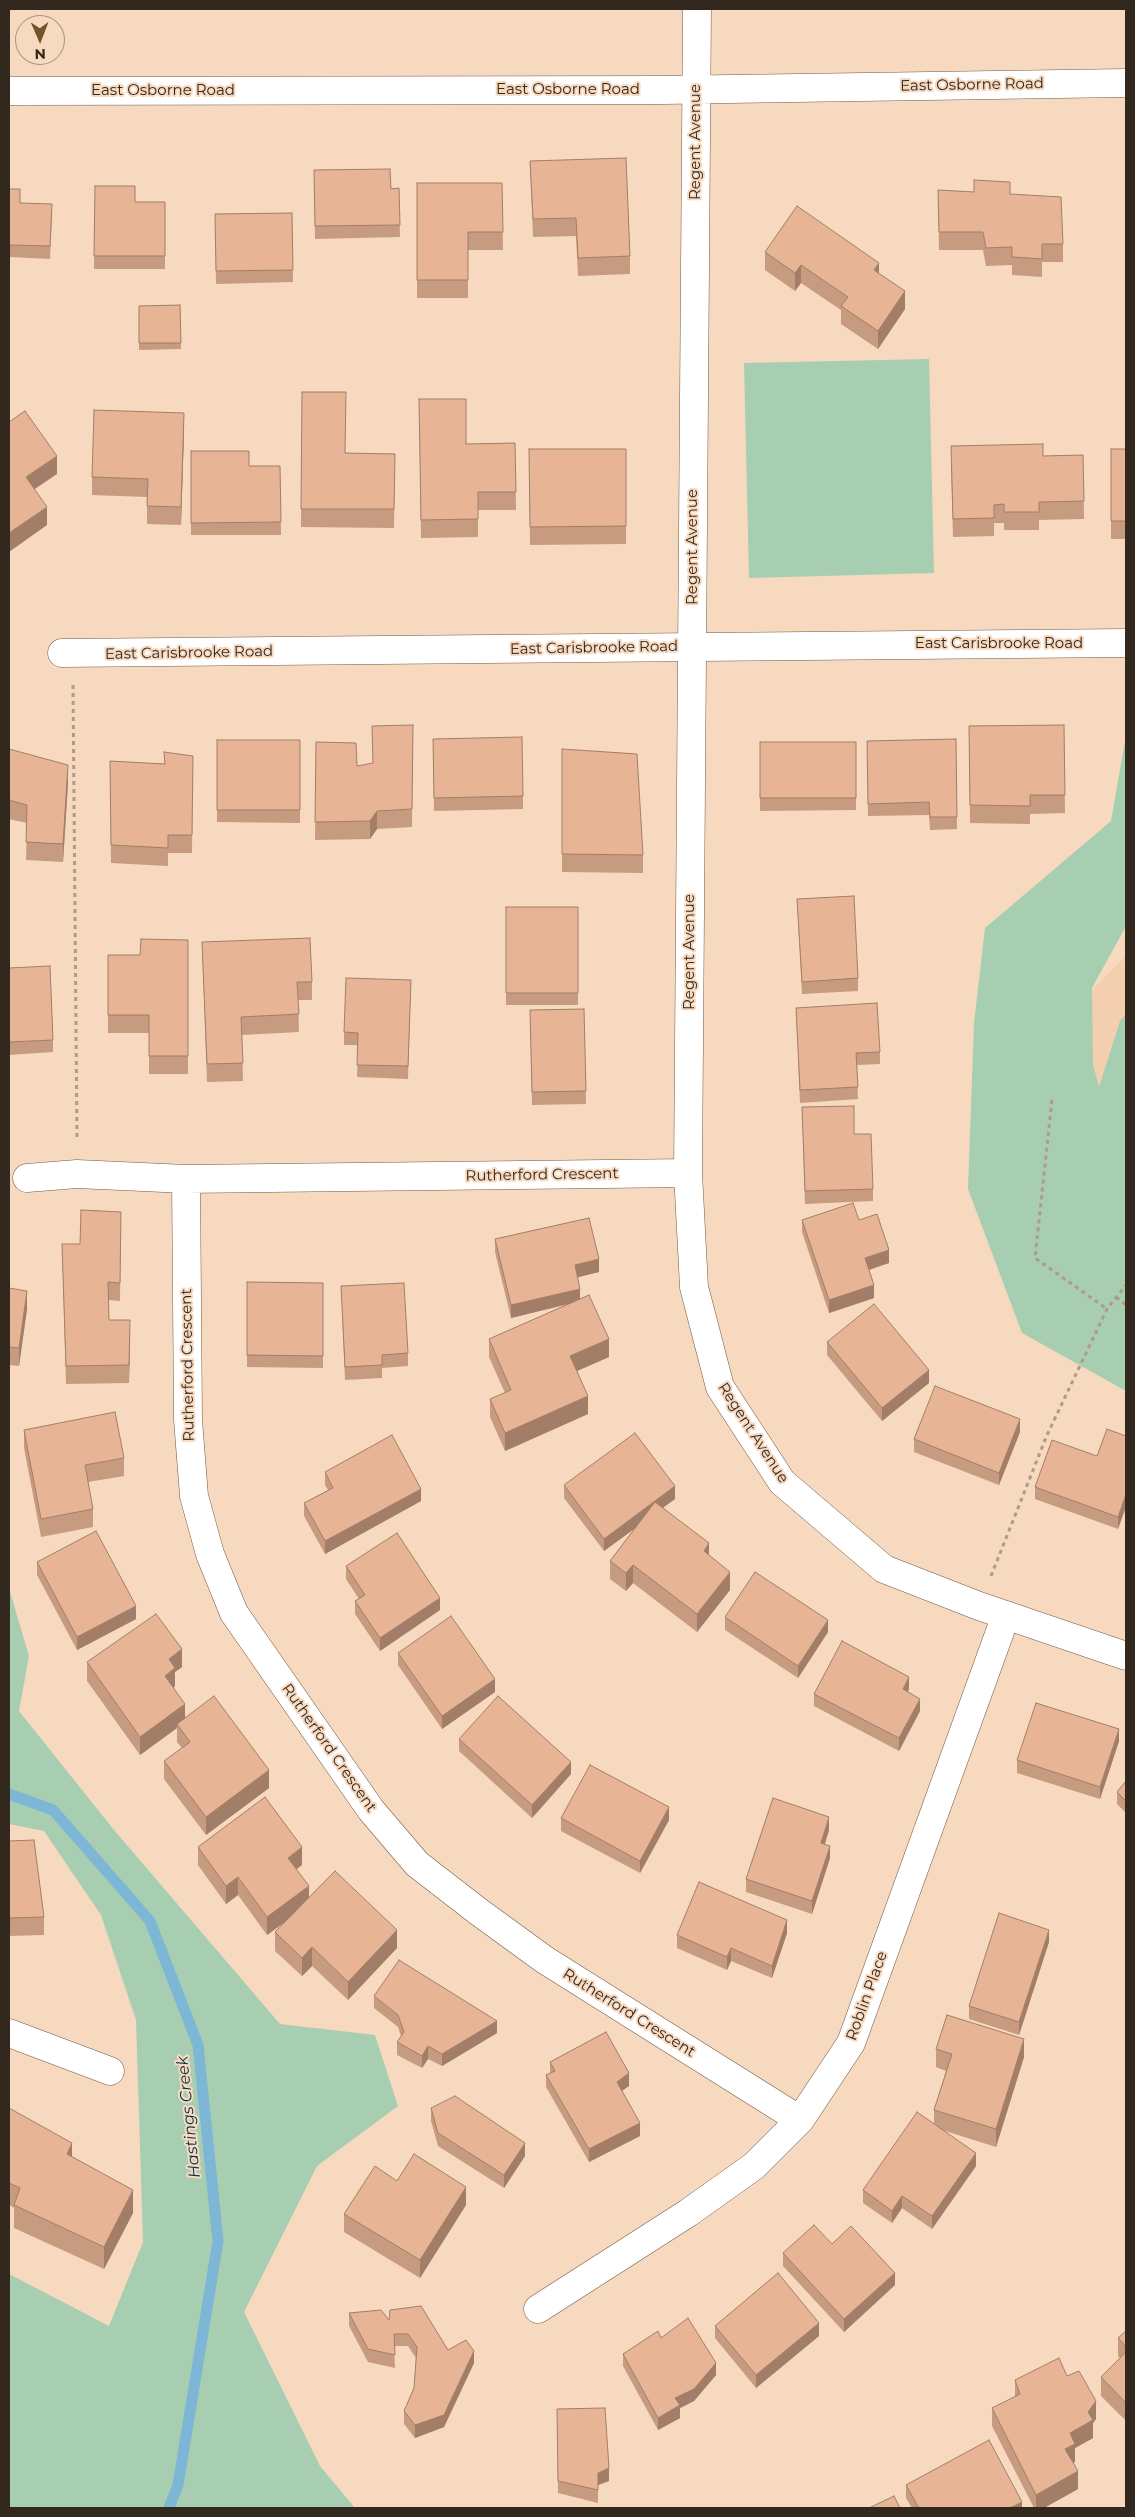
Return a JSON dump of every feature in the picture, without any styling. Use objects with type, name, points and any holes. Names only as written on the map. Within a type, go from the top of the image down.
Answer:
[{"type":"street","name":"Regent Avenue","points":[[697,9],[688,1173],[694,1287],[720,1387],[782,1482],[884,1569],[979,1606],[1126,1656]]},
{"type":"street","name":"East Osborne Road","points":[[9,91],[696,90],[1126,83]]},
{"type":"street","name":"East Carisbrooke Road","points":[[68,654],[1126,643]]},
{"type":"street","name":"Rutherford Crescent","points":[[27,1178],[77,1174],[186,1179],[688,1173]]},
{"type":"street","name":"Rutherford Crescent","points":[[186,1179],[188,1420],[194,1496],[210,1554],[234,1613],[371,1810],[417,1864],[545,1960],[800,2120]]},
{"type":"street","name":"Roblin Place","points":[[538,2309],[688,2213],[747,2171],[800,2120],[851,2043],[1006,1615]]},
{"type":"street","points":[[9,2033],[110,2071]]},
{"type":"path","points":[[68,654],[77,1174]]},
{"type":"path","points":[[1052,1100],[1035,1258],[1107,1309]]},
{"type":"path","points":[[979,1606],[1047,1435],[1107,1309],[1126,1285]]},
{"type":"path","points":[[1116,1297],[1126,1305]]},
{"type":"shaded area","points":[[1126,955],[1126,1224],[1051,1033]]},
{"type":"green space","points":[[929,359],[934,573],[749,578],[744,363]]},
{"type":"green space","points":[[1126,735],[1126,926],[1092,988],[1093,1064],[1099,1087],[1120,1021],[1126,1014],[1126,1391],[1022,1333],[968,1189],[974,1023],[985,928],[1111,821]]},
{"type":"green space","points":[[9,1588],[29,1656],[19,1711],[114,1830],[280,2024],[375,2035],[398,2106],[317,2166],[244,2312],[320,2466],[355,2508],[9,2508],[9,2274],[109,2326],[143,2242],[136,2020],[101,1915],[44,1831],[9,1824]]},
{"type":"building","points":[[626,158],[630,256],[578,258],[576,218],[533,219],[530,161]]},
{"type":"building","points":[[390,169],[391,189],[399,188],[400,225],[315,226],[314,170]]},
{"type":"building","points":[[974,180],[1010,182],[1010,194],[1061,197],[1063,244],[1042,244],[1042,259],[1012,257],[1012,247],[986,248],[983,232],[939,232],[938,190],[974,192]]},
{"type":"building","points":[[417,183],[502,183],[503,232],[468,232],[468,280],[417,280]]},
{"type":"building","points":[[95,186],[135,186],[135,202],[165,202],[165,256],[94,256]]},
{"type":"building","points":[[9,189],[20,189],[20,203],[52,204],[50,246],[10,245],[9,270]]},
{"type":"building","points":[[797,206],[879,263],[874,270],[905,291],[878,331],[841,306],[848,297],[801,265],[795,273],[765,252]]},
{"type":"building","points":[[292,213],[293,270],[216,271],[215,214]]},
{"type":"building","points":[[180,305],[181,343],[139,343],[139,306]]},
{"type":"building","points":[[302,392],[346,392],[345,453],[395,454],[394,509],[301,509]]},
{"type":"building","points":[[419,399],[466,399],[466,444],[515,443],[516,492],[478,492],[478,519],[421,520]]},
{"type":"building","points":[[94,410],[184,413],[181,507],[147,506],[148,479],[92,477]]},
{"type":"building","points":[[25,411],[57,456],[26,477],[47,507],[9,533],[9,422]]},
{"type":"building","points":[[1043,444],[1043,456],[1083,455],[1084,501],[1039,502],[1039,512],[1004,512],[1004,504],[994,505],[994,518],[953,519],[951,446]]},
{"type":"building","points":[[529,449],[626,449],[626,526],[530,527]]},
{"type":"building","points":[[1111,449],[1126,449],[1126,521],[1111,521]]},
{"type":"building","points":[[191,451],[249,451],[249,466],[280,466],[281,522],[191,523]]},
{"type":"building","points":[[413,725],[412,809],[377,811],[370,821],[315,822],[316,742],[356,743],[357,766],[373,763],[372,726]]},
{"type":"building","points":[[1064,725],[1065,795],[1030,795],[1030,806],[970,805],[969,726]]},
{"type":"building","points":[[522,737],[523,796],[434,798],[433,739]]},
{"type":"building","points":[[956,739],[957,817],[930,817],[929,802],[868,804],[867,741]]},
{"type":"building","points":[[217,740],[300,740],[300,810],[217,810]]},
{"type":"building","points":[[760,742],[856,742],[856,798],[760,798]]},
{"type":"building","points":[[9,749],[68,765],[63,844],[26,842],[27,805],[9,800]]},
{"type":"building","points":[[562,749],[637,754],[643,855],[562,854]]},
{"type":"building","points":[[164,752],[193,756],[192,835],[168,835],[168,848],[111,845],[110,761],[165,764]]},
{"type":"building","points":[[854,896],[858,978],[802,982],[797,899]]},
{"type":"building","points":[[506,907],[578,907],[578,993],[506,993]]},
{"type":"building","points":[[310,938],[312,982],[297,982],[299,1014],[241,1017],[243,1063],[207,1064],[202,942]]},
{"type":"building","points":[[141,939],[188,940],[188,1056],[149,1056],[149,1015],[108,1015],[108,955],[140,955]]},
{"type":"building","points":[[50,966],[53,1040],[9,1042],[9,968]]},
{"type":"building","points":[[346,978],[411,980],[408,1066],[357,1065],[358,1033],[344,1032]]},
{"type":"building","points":[[877,1003],[880,1052],[856,1053],[858,1087],[800,1090],[796,1008]]},
{"type":"building","points":[[584,1009],[586,1091],[532,1092],[530,1010]]},
{"type":"building","points":[[854,1106],[854,1134],[871,1134],[873,1189],[805,1191],[802,1107]]},
{"type":"building","points":[[853,1203],[859,1220],[877,1214],[889,1250],[865,1258],[874,1285],[829,1300],[802,1220]]},
{"type":"building","points":[[81,1210],[121,1212],[120,1283],[108,1282],[109,1320],[130,1320],[129,1365],[66,1366],[62,1244],[80,1244]]},
{"type":"building","points":[[589,1218],[599,1259],[575,1265],[580,1289],[511,1305],[495,1239]]},
{"type":"building","points":[[247,1282],[323,1283],[323,1356],[247,1355]]},
{"type":"building","points":[[404,1283],[408,1353],[382,1355],[382,1365],[345,1367],[341,1286]]},
{"type":"building","points":[[9,1288],[27,1291],[19,1348],[9,1347]]},
{"type":"building","points":[[589,1295],[609,1339],[570,1356],[588,1396],[505,1433],[490,1399],[511,1390],[489,1339]]},
{"type":"building","points":[[874,1304],[929,1370],[882,1408],[827,1342]]},
{"type":"building","points":[[935,1386],[1020,1419],[999,1473],[914,1439]]},
{"type":"building","points":[[115,1412],[124,1458],[85,1465],[93,1509],[41,1519],[24,1430]]},
{"type":"building","points":[[1107,1429],[1126,1436],[1126,1494],[1118,1517],[1035,1487],[1052,1440],[1097,1456]]},
{"type":"building","points":[[635,1433],[675,1486],[604,1539],[564,1485]]},
{"type":"building","points":[[392,1435],[421,1489],[325,1541],[304,1503],[333,1488],[325,1472]]},
{"type":"building","points":[[655,1502],[709,1543],[704,1551],[730,1572],[697,1614],[633,1565],[626,1573],[610,1561]]},
{"type":"building","points":[[96,1531],[136,1606],[77,1637],[37,1562]]},
{"type":"building","points":[[397,1533],[440,1598],[380,1638],[355,1601],[365,1595],[346,1566]]},
{"type":"building","points":[[755,1572],[828,1620],[798,1666],[725,1617]]},
{"type":"building","points":[[156,1614],[182,1649],[169,1659],[175,1668],[165,1676],[185,1704],[140,1737],[87,1662]]},
{"type":"building","points":[[451,1616],[495,1679],[442,1716],[398,1653]]},
{"type":"building","points":[[842,1641],[909,1677],[903,1689],[920,1699],[899,1738],[814,1694]]},
{"type":"building","points":[[214,1696],[269,1770],[206,1817],[164,1761],[190,1742],[177,1724]]},
{"type":"building","points":[[498,1696],[571,1762],[532,1805],[459,1739]]},
{"type":"building","points":[[1036,1703],[1119,1729],[1100,1787],[1017,1760]]},
{"type":"building","points":[[590,1765],[669,1807],[640,1861],[561,1818]]},
{"type":"building","points":[[1126,1781],[1126,1801],[1117,1792]]},
{"type":"building","points":[[265,1797],[302,1847],[288,1858],[309,1886],[267,1917],[238,1877],[226,1886],[198,1847]]},
{"type":"building","points":[[773,1798],[829,1817],[821,1843],[830,1846],[812,1901],[746,1879]]},
{"type":"building","points":[[34,1840],[44,1917],[9,1918],[9,1841]]},
{"type":"building","points":[[335,1871],[397,1930],[348,1982],[312,1947],[302,1958],[275,1932]]},
{"type":"building","points":[[699,1882],[787,1920],[772,1966],[731,1948],[727,1957],[677,1935]]},
{"type":"building","points":[[999,1913],[1049,1930],[1019,2022],[969,2006]]},
{"type":"building","points":[[399,1960],[497,2021],[442,2054],[428,2046],[422,2056],[397,2042],[404,2032],[398,2015],[374,1996]]},
{"type":"building","points":[[947,2015],[1024,2039],[996,2129],[934,2110],[952,2054],[936,2049]]},
{"type":"building","points":[[606,2032],[629,2073],[617,2082],[640,2123],[589,2149],[546,2075],[555,2071],[550,2062]]},
{"type":"building","points":[[455,2096],[525,2143],[504,2175],[438,2133],[431,2108]]},
{"type":"building","points":[[9,2108],[72,2143],[67,2154],[133,2190],[104,2247],[14,2205],[20,2188],[9,2183]]},
{"type":"building","points":[[917,2112],[976,2153],[932,2216],[902,2196],[892,2211],[863,2190]]},
{"type":"building","points":[[414,2154],[466,2187],[420,2260],[344,2214],[375,2166],[397,2181]]},
{"type":"building","points":[[814,2225],[832,2244],[851,2226],[895,2273],[844,2319],[783,2253]]},
{"type":"building","points":[[778,2273],[819,2323],[756,2375],[715,2326]]},
{"type":"building","points":[[421,2306],[448,2350],[466,2340],[474,2351],[444,2415],[415,2425],[404,2411],[414,2388],[417,2347],[408,2334],[394,2334],[395,2355],[368,2349],[349,2313],[381,2310],[389,2320],[390,2310]]},
{"type":"building","points":[[688,2318],[716,2363],[694,2389],[675,2398],[680,2405],[658,2418],[623,2354],[658,2331],[661,2338]]},
{"type":"building","points":[[1126,2331],[1126,2346],[1118,2338]]},
{"type":"building","points":[[1126,2352],[1126,2403],[1101,2377]]},
{"type":"building","points":[[1059,2358],[1067,2376],[1079,2371],[1096,2401],[1088,2412],[1093,2420],[1070,2433],[1075,2444],[1065,2449],[1078,2471],[1036,2495],[992,2408],[1020,2394],[1015,2380]]},
{"type":"building","points":[[605,2408],[609,2468],[598,2473],[598,2490],[558,2481],[557,2409]]},
{"type":"building","points":[[989,2440],[1022,2502],[1010,2508],[919,2508],[906,2485]]},
{"type":"building","points":[[894,2496],[900,2508],[869,2508]]},
{"type":"waterway","name":"Hastings Creek","points":[[9,1794],[53,1810],[150,1921],[198,2045],[218,2241],[178,2485],[169,2508]]}]
